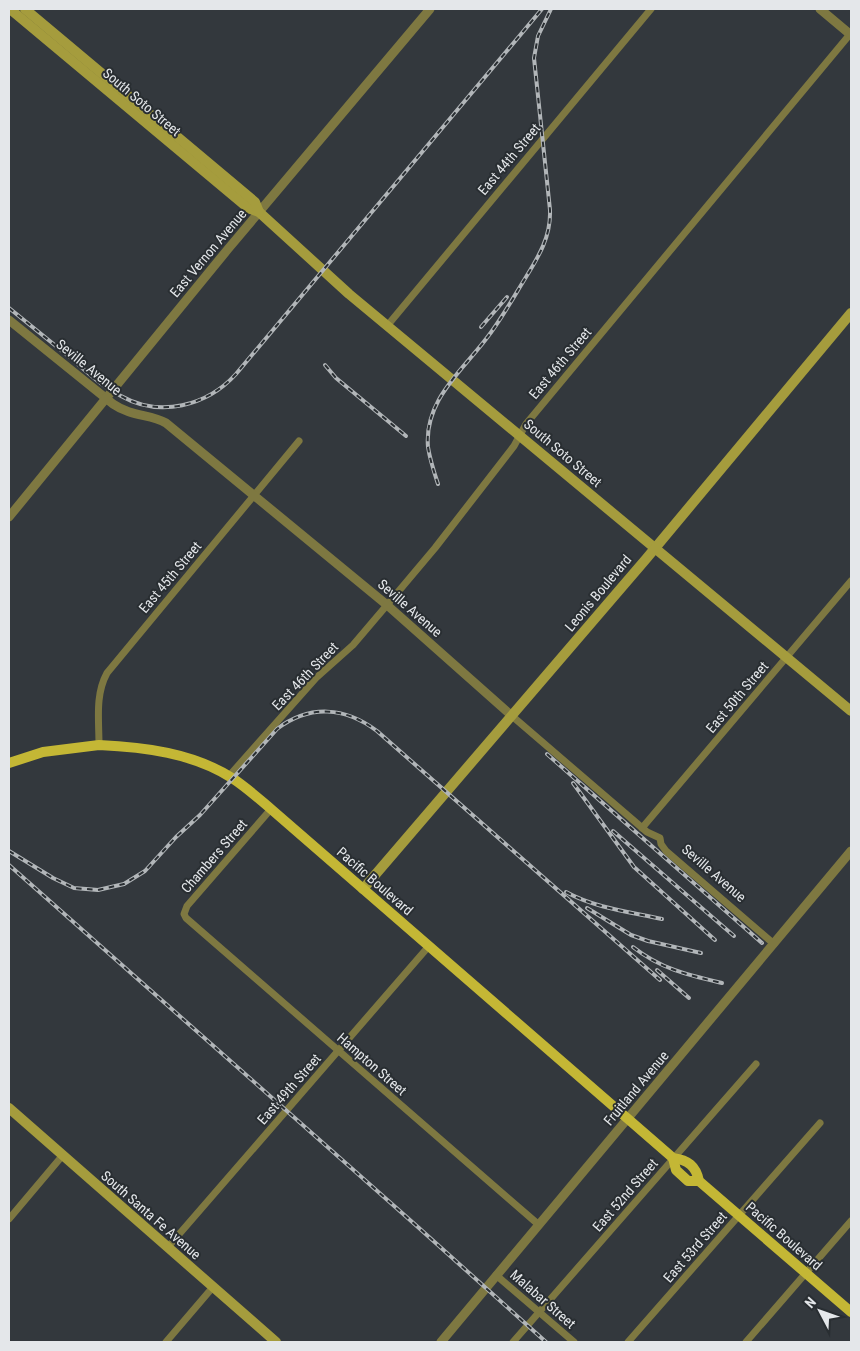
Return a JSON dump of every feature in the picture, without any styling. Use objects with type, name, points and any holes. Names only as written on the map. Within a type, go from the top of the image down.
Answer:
[{"type":"main road","name":"South Soto Street","points":[[10,9],[160,129]]},
{"type":"main road","name":"South Soto Street","points":[[25,9],[248,208],[259,212],[349,294],[851,711]]},
{"type":"main road","name":"Leonis Boulevard","points":[[363,889],[655,548],[851,313]]},
{"type":"main road","name":"Pacific Boulevard","points":[[9,763],[43,752],[99,745],[141,748],[170,753],[203,764],[229,776],[271,809],[673,1158],[684,1160],[697,1170],[699,1181],[851,1312]]},
{"type":"main road","name":"South Santa Fe Avenue","points":[[9,1108],[276,1342]]},
{"type":"street","name":"East Vernon Avenue","points":[[9,517],[259,212],[430,9]]},
{"type":"street","name":"East 44th Street","points":[[387,326],[651,9]]},
{"type":"street","points":[[820,9],[851,34]]},
{"type":"street","name":"East 46th Street","points":[[229,776],[316,678],[352,645],[387,606],[504,460],[526,424],[851,34]]},
{"type":"street","name":"Seville Avenue","points":[[9,320],[106,399],[125,411],[166,424],[387,606],[642,828],[660,838],[666,850],[774,944]]},
{"type":"street","name":"East 45th Street","points":[[99,745],[100,685],[107,673],[299,441]]},
{"type":"street","name":"East 50th Street","points":[[642,828],[851,582]]},
{"type":"street","name":"Chambers Street","points":[[189,921],[184,914],[186,906],[271,809]]},
{"type":"street","name":"Fruitland Avenue","points":[[441,1342],[851,851]]},
{"type":"street","name":"Hampton Street","points":[[189,921],[539,1225]]},
{"type":"street","name":"East 49th Street","points":[[168,1247],[429,946]]},
{"type":"street","name":"East 52nd Street","points":[[513,1342],[756,1064]]},
{"type":"street","name":"East 53rd Street","points":[[628,1342],[820,1123]]},
{"type":"street","points":[[9,1219],[63,1156]]},
{"type":"street","points":[[746,1342],[851,1221]]},
{"type":"street","name":"Malabar Street","points":[[496,1275],[574,1342]]},
{"type":"street","points":[[166,1342],[213,1287]]},
{"type":"railway","points":[[9,308],[102,384],[136,403],[167,407],[197,401],[211,394],[236,374],[542,9]]},
{"type":"railway","points":[[438,484],[428,447],[428,431],[438,401],[507,309],[540,253],[546,237],[550,210],[534,58],[538,36],[551,9]]},
{"type":"railway","points":[[481,327],[507,297]]},
{"type":"railway","points":[[325,365],[336,378],[406,436]]},
{"type":"railway","points":[[9,851],[53,878],[74,888],[98,890],[124,884],[145,871],[176,837],[200,815],[277,729],[302,715],[315,712],[340,713],[353,717],[377,731],[660,980]]},
{"type":"railway","points":[[547,754],[762,943]]},
{"type":"railway","points":[[573,783],[634,867],[715,940]]},
{"type":"railway","points":[[613,831],[734,936]]},
{"type":"railway","points":[[9,865],[546,1342]]},
{"type":"railway","points":[[566,892],[601,906],[662,919]]},
{"type":"railway","points":[[587,908],[631,935],[648,941],[701,953]]},
{"type":"railway","points":[[633,947],[643,955],[664,966],[722,983]]},
{"type":"railway","points":[[657,970],[689,998]]}]
